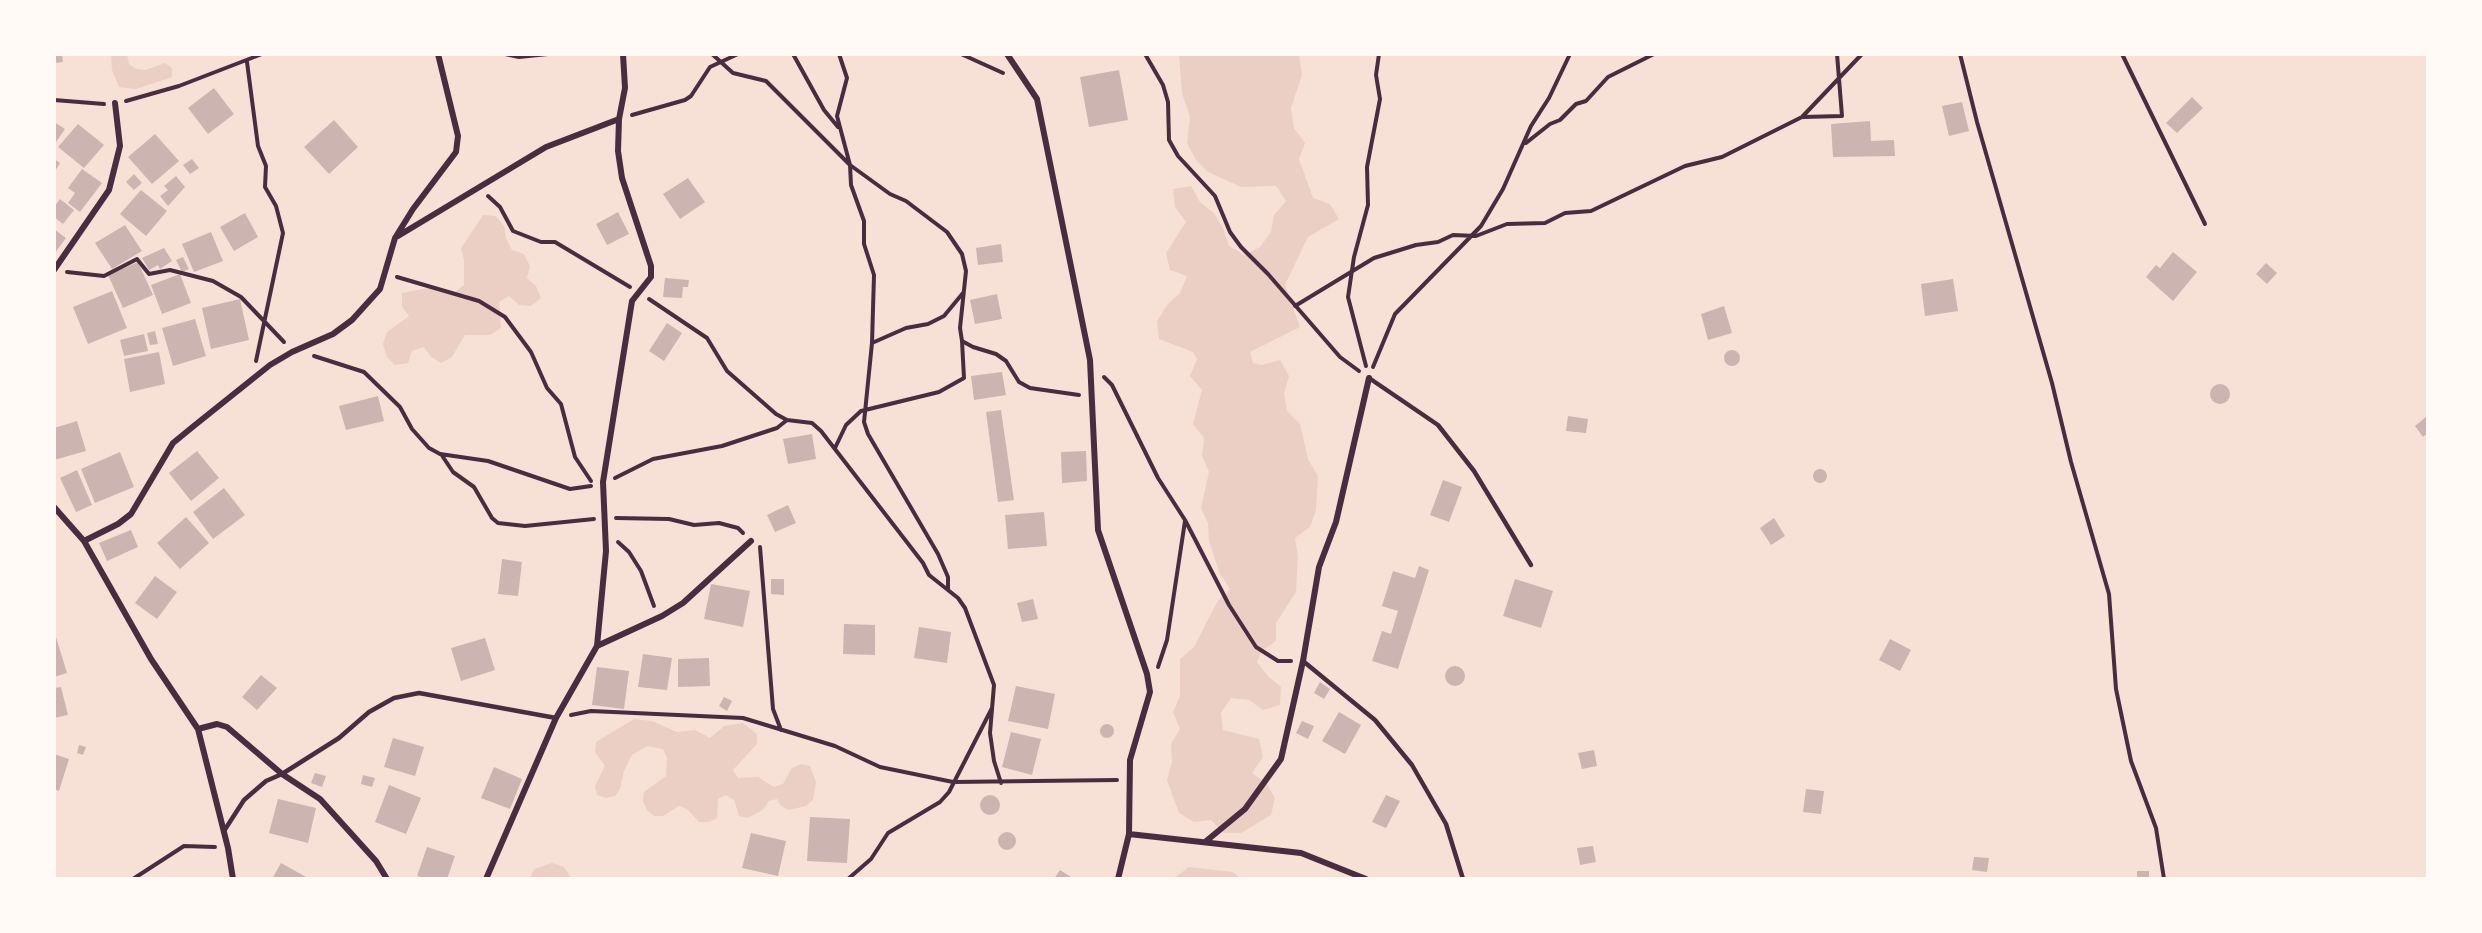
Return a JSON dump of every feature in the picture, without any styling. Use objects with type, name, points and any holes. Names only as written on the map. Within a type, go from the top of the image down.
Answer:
[{"type":"street","points":[[84,541],[118,524],[131,513],[173,443],[253,379],[292,352],[333,334],[352,320],[380,289],[395,238],[413,208],[456,152],[458,136],[438,54]]},
{"type":"street","points":[[486,879],[556,718],[597,646],[606,551],[603,482],[632,301],[651,277],[651,266],[622,178],[618,151],[619,118],[625,88],[623,54]]},
{"type":"street","points":[[1007,54],[1037,99],[1090,360],[1098,530],[1147,674],[1150,692],[1130,760],[1129,834],[1118,879]]},
{"type":"street","points":[[54,270],[109,190],[120,146],[115,104]]},
{"type":"street","points":[[395,238],[546,147],[619,118]]},
{"type":"street","points":[[1205,842],[1245,809],[1281,759],[1303,661],[1319,567],[1336,522],[1369,378]]},
{"type":"street","points":[[54,507],[84,541],[151,659],[198,729],[228,848],[233,879]]},
{"type":"street","points":[[597,646],[662,616],[683,603],[751,541]]},
{"type":"street","points":[[198,729],[217,724],[227,727],[282,774],[320,799],[376,861],[387,879]]},
{"type":"street","points":[[1129,834],[1300,853],[1366,879]]},
{"type":"lane","points":[[1369,378],[1438,425],[1474,471],[1531,565]]},
{"type":"lane","points":[[1303,661],[1375,720],[1412,765],[1446,824],[1463,879]]},
{"type":"lane","points":[[224,831],[244,800],[266,781],[282,774],[339,738],[369,712],[394,698],[419,693],[556,718]]},
{"type":"path","points":[[54,100],[115,104],[179,86],[247,62],[262,54]]},
{"type":"path","points":[[505,54],[519,57],[548,54]]},
{"type":"path","points":[[712,54],[732,73],[766,81],[773,86],[850,165],[890,194],[906,201],[946,232],[962,254],[966,272],[960,328],[964,378],[939,392],[886,407],[865,409],[846,425],[835,448]]},
{"type":"path","points":[[619,118],[685,100],[695,92],[710,67],[720,60],[738,54]]},
{"type":"path","points":[[793,54],[824,110],[840,130]]},
{"type":"path","points":[[839,54],[846,78],[837,116],[850,165],[851,185],[864,221],[864,244],[874,275],[872,343],[864,422],[868,434],[938,554],[948,577],[948,590]]},
{"type":"path","points":[[961,54],[999,70],[1009,77]]},
{"type":"path","points":[[1145,54],[1163,85],[1168,102],[1169,140],[1178,156],[1215,196],[1230,232],[1340,357],[1369,378]]},
{"type":"path","points":[[1369,378],[1348,297],[1352,269],[1368,205],[1367,167],[1380,99],[1376,75],[1379,54]]},
{"type":"path","points":[[1369,378],[1395,314],[1471,236],[1503,189],[1525,144],[1531,126],[1549,98],[1570,54]]},
{"type":"path","points":[[1525,144],[1550,124],[1560,120],[1576,104],[1586,101],[1608,77],[1654,54]]},
{"type":"path","points":[[1802,117],[1842,116],[1841,76],[1837,54]]},
{"type":"path","points":[[1295,306],[1352,269],[1374,258],[1416,245],[1433,244],[1453,235],[1471,236],[1507,224],[1545,223],[1565,213],[1591,211],[1685,166],[1722,157],[1802,117],[1862,54]]},
{"type":"path","points":[[1960,54],[2109,594],[2116,689],[2131,761],[2156,828],[2164,879]]},
{"type":"path","points":[[2122,54],[2205,224]]},
{"type":"path","points":[[247,62],[258,146],[266,166],[265,187],[276,206],[283,233],[263,321],[253,379]]},
{"type":"path","points":[[478,188],[500,207],[513,231],[541,243],[555,242],[638,291],[707,338],[735,380],[776,414],[787,420],[812,423],[835,448],[929,574],[965,608],[994,685],[995,697],[990,733],[994,761],[1001,783]]},
{"type":"path","points":[[65,272],[104,276],[137,259],[149,274],[170,270],[213,281],[241,297],[292,352],[328,358],[364,372],[400,407],[412,429],[429,448],[440,454],[488,461],[570,489],[594,485]]},
{"type":"path","points":[[385,273],[479,302],[505,317],[531,352],[547,388],[561,404],[575,457],[603,499]]},
{"type":"path","points":[[872,343],[906,327],[928,324],[944,316],[963,292]]},
{"type":"path","points":[[962,341],[996,354],[1006,361],[1019,382],[1030,388],[1091,396]]},
{"type":"path","points":[[1090,360],[1112,386],[1158,478],[1185,520],[1229,605],[1256,647],[1278,661],[1303,661]]},
{"type":"path","points":[[603,482],[624,475],[653,459],[722,446],[777,428],[787,420]]},
{"type":"path","points":[[440,454],[453,472],[474,487],[492,518],[498,523],[525,526],[603,518],[669,519],[694,525],[719,523],[738,528],[759,546],[762,554],[773,709],[781,730]]},
{"type":"path","points":[[603,518],[622,547],[629,552],[640,571],[647,593],[652,597],[655,611],[662,616]]},
{"type":"path","points":[[1150,692],[1167,640],[1185,520]]},
{"type":"path","points":[[848,879],[871,859],[888,833],[940,802],[949,792],[991,711],[995,697]]},
{"type":"path","points":[[556,718],[591,711],[743,718],[835,746],[880,767],[953,782],[1130,780]]},
{"type":"path","points":[[133,879],[184,846],[228,848]]},
{"type":"shaded area","points":[[111,54],[127,54],[129,64],[136,69],[145,70],[165,63],[172,68],[172,77],[136,89],[119,87],[112,70]]},
{"type":"shaded area","points":[[1179,54],[1299,54],[1302,75],[1291,108],[1294,128],[1305,143],[1299,159],[1313,198],[1330,204],[1339,219],[1308,237],[1285,285],[1300,327],[1250,352],[1253,363],[1262,365],[1280,360],[1289,376],[1284,393],[1287,411],[1300,424],[1308,459],[1318,476],[1316,510],[1310,527],[1295,538],[1298,556],[1296,592],[1276,623],[1276,641],[1262,651],[1257,662],[1281,687],[1280,705],[1263,710],[1249,700],[1231,698],[1221,713],[1223,730],[1259,739],[1263,757],[1252,773],[1267,784],[1275,798],[1271,815],[1241,833],[1224,833],[1211,820],[1194,822],[1179,813],[1167,780],[1172,762],[1171,744],[1180,729],[1173,712],[1180,696],[1180,659],[1194,647],[1217,602],[1230,589],[1220,574],[1209,541],[1208,523],[1201,508],[1209,472],[1202,456],[1204,438],[1193,424],[1202,390],[1190,376],[1197,359],[1193,352],[1159,339],[1157,321],[1167,305],[1180,293],[1187,276],[1170,270],[1166,253],[1186,222],[1175,207],[1173,189],[1191,186],[1200,202],[1214,213],[1223,228],[1229,246],[1244,255],[1260,247],[1271,232],[1274,215],[1286,201],[1276,186],[1241,187],[1208,172],[1196,160],[1187,143],[1190,117],[1182,93]]},
{"type":"shaded area","points":[[483,215],[496,216],[504,226],[506,238],[512,250],[524,254],[530,266],[527,278],[536,286],[541,298],[531,306],[519,305],[509,296],[499,302],[501,328],[490,335],[465,335],[452,357],[441,363],[431,357],[424,347],[412,351],[408,363],[395,365],[387,357],[383,344],[387,332],[409,316],[402,306],[402,293],[428,288],[454,293],[464,285],[464,260],[461,248]]},
{"type":"shaded area","points":[[634,719],[652,721],[677,732],[695,730],[710,738],[724,726],[743,723],[757,734],[757,744],[733,770],[738,778],[758,777],[774,787],[783,784],[792,768],[801,764],[810,766],[816,782],[813,800],[806,806],[789,810],[781,806],[777,799],[769,801],[763,810],[747,818],[739,816],[734,800],[726,795],[718,799],[717,818],[709,822],[699,822],[687,809],[679,806],[663,816],[654,816],[647,810],[643,801],[644,792],[666,776],[667,758],[663,749],[647,746],[632,755],[624,771],[620,789],[615,796],[606,798],[597,795],[595,786],[605,766],[595,752],[596,742]]},
{"type":"shaded area","points":[[552,863],[564,867],[572,879],[529,879],[534,869]]},
{"type":"shaded area","points":[[1189,867],[1233,872],[1241,879],[1173,879]]},
{"type":"building","points":[[54,54],[62,54],[63,62],[54,63]]},
{"type":"building","points":[[1119,70],[1128,120],[1089,127],[1080,77]]},
{"type":"building","points":[[214,88],[234,114],[208,134],[188,108]]},
{"type":"building","points":[[2192,97],[2203,108],[2177,133],[2166,123]]},
{"type":"building","points":[[1962,102],[1969,131],[1949,136],[1942,106]]},
{"type":"building","points":[[334,120],[358,147],[329,174],[304,147]]},
{"type":"building","points":[[1870,121],[1871,141],[1894,140],[1895,156],[1833,157],[1831,124]]},
{"type":"building","points":[[54,122],[65,129],[54,145]]},
{"type":"building","points":[[78,124],[104,145],[84,168],[58,147]]},
{"type":"building","points":[[155,134],[179,161],[152,184],[128,157]]},
{"type":"building","points":[[54,159],[60,163],[54,173]]},
{"type":"building","points":[[192,159],[199,168],[190,174],[183,165]]},
{"type":"building","points":[[82,169],[102,183],[80,212],[68,203],[75,193],[68,188]]},
{"type":"building","points":[[134,174],[142,183],[134,190],[126,182]]},
{"type":"building","points":[[176,176],[185,187],[168,206],[160,196],[168,190],[164,186]]},
{"type":"building","points":[[688,178],[705,202],[680,219],[663,194]]},
{"type":"building","points":[[141,190],[167,211],[146,236],[120,214]]},
{"type":"building","points":[[60,199],[74,210],[63,224],[54,217],[54,207]]},
{"type":"building","points":[[618,212],[629,234],[607,245],[596,224]]},
{"type":"building","points":[[245,213],[258,237],[234,251],[220,227]]},
{"type":"building","points":[[125,225],[142,251],[112,269],[95,243]]},
{"type":"building","points":[[54,229],[66,238],[54,254]]},
{"type":"building","points":[[211,232],[223,261],[194,272],[182,244]]},
{"type":"building","points":[[1001,244],[1003,262],[978,265],[976,248]]},
{"type":"building","points":[[164,248],[172,261],[160,269],[158,265],[149,270],[142,258]]},
{"type":"building","points":[[2173,252],[2197,272],[2173,301],[2146,277],[2156,265],[2160,268]]},
{"type":"building","points":[[183,257],[189,269],[182,272],[176,260]]},
{"type":"building","points":[[138,262],[153,295],[123,308],[108,275]]},
{"type":"building","points":[[2266,263],[2277,273],[2267,284],[2256,274]]},
{"type":"building","points":[[180,274],[191,303],[162,314],[151,285]]},
{"type":"building","points":[[665,278],[689,280],[688,287],[683,287],[682,298],[663,297]]},
{"type":"building","points":[[1953,279],[1958,311],[1925,316],[1921,284]]},
{"type":"building","points":[[112,291],[127,328],[88,344],[73,307]]},
{"type":"building","points":[[997,294],[1002,319],[975,324],[970,300]]},
{"type":"building","points":[[240,299],[249,340],[211,349],[202,308]]},
{"type":"building","points":[[1724,306],[1732,333],[1708,340],[1701,314]]},
{"type":"building","points":[[195,319],[206,356],[173,366],[162,328]]},
{"type":"building","points":[[667,323],[682,333],[664,361],[649,351]]},
{"type":"building","points":[[155,331],[158,344],[150,345],[147,333]]},
{"type":"building","points":[[144,334],[148,351],[124,356],[120,340]]},
{"type":"building","points":[[1732,350],[1740,358],[1732,366],[1724,358]]},
{"type":"building","points":[[159,352],[165,384],[130,392],[124,359]]},
{"type":"building","points":[[1002,372],[1006,395],[974,400],[971,376]]},
{"type":"building","points":[[2220,384],[2227,387],[2230,394],[2227,401],[2220,404],[2213,401],[2210,394],[2213,387]]},
{"type":"building","points":[[378,396],[384,421],[346,430],[339,406]]},
{"type":"building","points":[[1001,410],[1014,500],[998,502],[986,412]]},
{"type":"building","points":[[1568,416],[1588,419],[1586,433],[1566,431]]},
{"type":"building","points":[[2426,417],[2428,433],[2423,437],[2415,426]]},
{"type":"building","points":[[77,421],[86,451],[54,460],[54,428]]},
{"type":"building","points":[[812,434],[816,459],[788,464],[783,439]]},
{"type":"building","points":[[197,451],[219,478],[191,501],[169,473]]},
{"type":"building","points":[[1086,451],[1087,481],[1062,483],[1061,452]]},
{"type":"building","points":[[120,452],[134,487],[95,503],[81,469]]},
{"type":"building","points":[[1817,469],[1823,469],[1827,476],[1823,483],[1817,483],[1813,479],[1813,473]]},
{"type":"building","points":[[77,470],[92,505],[76,512],[60,478]]},
{"type":"building","points":[[1443,480],[1462,487],[1449,522],[1430,515]]},
{"type":"building","points":[[224,488],[245,515],[213,539],[193,512]]},
{"type":"building","points":[[788,505],[796,523],[775,532],[767,515]]},
{"type":"building","points":[[1044,512],[1047,546],[1008,549],[1005,515]]},
{"type":"building","points":[[186,517],[209,543],[180,569],[157,543]]},
{"type":"building","points":[[1774,518],[1785,536],[1771,545],[1760,528]]},
{"type":"building","points":[[131,530],[138,547],[107,561],[99,543]]},
{"type":"building","points":[[502,559],[522,562],[518,596],[498,594]]},
{"type":"building","points":[[1419,566],[1429,570],[1398,669],[1372,661],[1382,631],[1391,634],[1398,611],[1382,606],[1393,571],[1415,578]]},
{"type":"building","points":[[155,576],[177,592],[157,619],[135,603]]},
{"type":"building","points":[[771,579],[784,579],[784,595],[771,594]]},
{"type":"building","points":[[1515,579],[1553,591],[1541,628],[1503,616]]},
{"type":"building","points":[[711,584],[750,591],[743,627],[704,619]]},
{"type":"building","points":[[1033,599],[1038,619],[1022,622],[1017,603]]},
{"type":"building","points":[[844,624],[875,625],[875,655],[843,654]]},
{"type":"building","points":[[919,627],[951,632],[947,663],[914,658]]},
{"type":"building","points":[[54,637],[56,637],[67,673],[54,677]]},
{"type":"building","points":[[485,638],[495,670],[461,681],[451,648]]},
{"type":"building","points":[[1890,639],[1911,650],[1900,671],[1879,660]]},
{"type":"building","points":[[643,654],[672,658],[667,690],[638,687]]},
{"type":"building","points":[[709,658],[710,686],[678,687],[678,659]]},
{"type":"building","points":[[1455,666],[1462,669],[1465,676],[1462,683],[1455,686],[1448,683],[1445,676],[1448,669]]},
{"type":"building","points":[[597,667],[629,671],[624,709],[592,705]]},
{"type":"building","points":[[261,675],[277,688],[257,710],[242,697]]},
{"type":"building","points":[[1320,682],[1330,689],[1324,699],[1314,693]]},
{"type":"building","points":[[1016,686],[1055,694],[1048,729],[1008,721]]},
{"type":"building","points":[[61,687],[68,715],[54,718],[54,688]]},
{"type":"building","points":[[724,697],[732,701],[727,711],[719,706]]},
{"type":"building","points":[[1339,712],[1361,725],[1345,754],[1322,741]]},
{"type":"building","points":[[1302,721],[1314,726],[1308,739],[1296,733]]},
{"type":"building","points":[[1107,724],[1112,726],[1114,731],[1112,736],[1107,738],[1102,736],[1100,731],[1102,726]]},
{"type":"building","points":[[1011,732],[1041,739],[1032,775],[1002,767]]},
{"type":"building","points":[[393,738],[424,747],[415,776],[384,767]]},
{"type":"building","points":[[79,745],[86,747],[83,755],[77,753]]},
{"type":"building","points":[[1594,750],[1597,766],[1582,769],[1578,753]]},
{"type":"building","points":[[54,754],[69,759],[59,791],[54,789]]},
{"type":"building","points":[[494,767],[522,779],[510,809],[481,798]]},
{"type":"building","points":[[315,773],[326,776],[322,787],[311,783]]},
{"type":"building","points":[[363,775],[375,778],[372,787],[361,784]]},
{"type":"building","points":[[389,785],[421,798],[406,834],[375,822]]},
{"type":"building","points":[[1806,789],[1824,791],[1821,814],[1803,812]]},
{"type":"building","points":[[986,795],[994,795],[1000,801],[1000,809],[994,815],[986,815],[980,809],[980,801]]},
{"type":"building","points":[[1386,795],[1400,801],[1386,828],[1372,822]]},
{"type":"building","points":[[278,799],[316,808],[308,843],[269,833]]},
{"type":"building","points":[[810,817],[850,819],[847,863],[807,861]]},
{"type":"building","points":[[1007,832],[1013,835],[1016,841],[1013,847],[1007,850],[1001,847],[998,841],[1001,835]]},
{"type":"building","points":[[751,833],[786,841],[778,876],[742,868]]},
{"type":"building","points":[[1593,846],[1596,862],[1580,865],[1577,848]]},
{"type":"building","points":[[427,847],[455,856],[447,879],[428,879],[417,876]]},
{"type":"building","points":[[1974,857],[1989,858],[1987,872],[1972,870]]},
{"type":"building","points":[[281,863],[306,877],[305,879],[272,879]]},
{"type":"building","points":[[1060,870],[1074,879],[1054,879]]},
{"type":"building","points":[[2137,871],[2149,871],[2149,879],[2137,879]]}]
